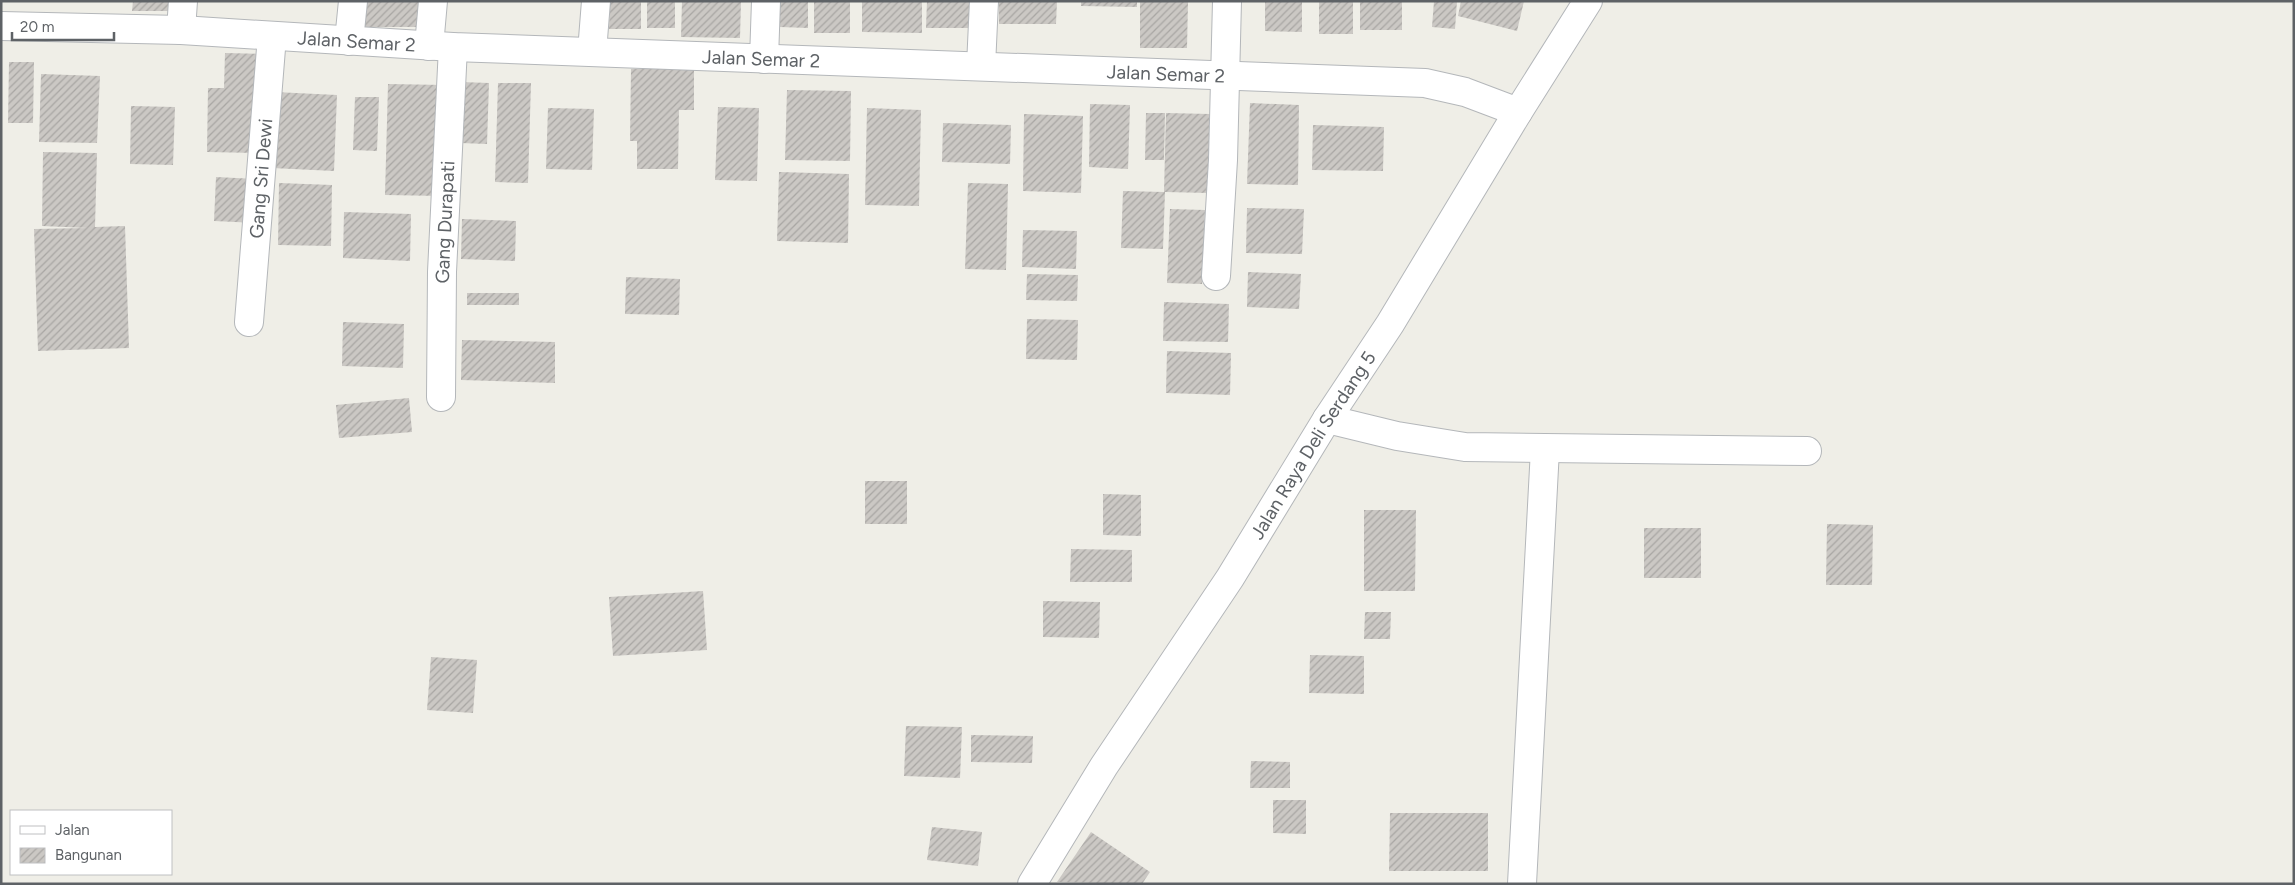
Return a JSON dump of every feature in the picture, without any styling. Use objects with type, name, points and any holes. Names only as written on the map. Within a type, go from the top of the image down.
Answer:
[{"type":"street","points":[[181,30],[182,1]]},
{"type":"street","points":[[349,41],[353,1]]},
{"type":"street","name":"Gang Durapati","points":[[434,1],[441,46],[441,397]]},
{"type":"street","points":[[592,52],[596,1]]},
{"type":"street","points":[[764,58],[766,1]]},
{"type":"street","points":[[981,66],[984,1]]},
{"type":"street","points":[[1216,276],[1223,160],[1227,1]]},
{"type":"street","name":"Jalan Raya Deli Serdang 5","points":[[1032,884],[1104,766],[1230,578],[1327,419],[1390,324],[1513,110],[1588,1]]},
{"type":"street","name":"Jalan Semar 2","points":[[1,26],[181,30],[441,46],[1425,83],[1465,92],[1513,110]]},
{"type":"street","name":"Gang Sri Dewi","points":[[249,322],[272,36]]},
{"type":"street","points":[[1327,419],[1397,436],[1465,447],[1807,451]]},
{"type":"street","points":[[1522,884],[1545,449]]},
{"type":"building","points":[[133,1],[177,1],[177,11],[132,11]]},
{"type":"building","points":[[364,1],[429,1],[429,27],[364,27]]},
{"type":"building","points":[[610,1],[641,1],[641,29],[609,29]]},
{"type":"building","points":[[647,1],[675,1],[675,28],[647,28]]},
{"type":"building","points":[[682,1],[741,1],[740,38],[681,37]]},
{"type":"building","points":[[780,1],[808,1],[808,28],[780,27]]},
{"type":"building","points":[[814,1],[850,1],[850,33],[814,33]]},
{"type":"building","points":[[862,1],[922,1],[922,33],[862,32]]},
{"type":"building","points":[[927,1],[980,1],[980,28],[926,28]]},
{"type":"building","points":[[999,1],[1057,1],[1056,24],[999,24]]},
{"type":"building","points":[[1081,1],[1137,1],[1137,7],[1081,6]]},
{"type":"building","points":[[1265,1],[1302,1],[1302,32],[1265,31]]},
{"type":"building","points":[[1319,1],[1353,1],[1353,34],[1319,34]]},
{"type":"building","points":[[1360,1],[1402,1],[1402,30],[1360,30]]},
{"type":"building","points":[[1434,1],[1457,1],[1455,29],[1432,27]]},
{"type":"building","points":[[1461,1],[1524,1],[1517,31],[1458,16]]},
{"type":"building","points":[[1140,2],[1188,2],[1187,48],[1140,48]]},
{"type":"building","points":[[225,53],[265,54],[262,153],[207,152],[208,88],[224,88]]},
{"type":"building","points":[[9,62],[34,62],[33,123],[8,123]]},
{"type":"building","points":[[631,69],[694,69],[694,110],[679,110],[678,169],[637,169],[637,141],[630,141]]},
{"type":"building","points":[[41,74],[100,76],[97,143],[39,142]]},
{"type":"building","points":[[461,82],[489,83],[487,144],[460,143]]},
{"type":"building","points":[[498,83],[531,83],[528,183],[495,182]]},
{"type":"building","points":[[388,84],[444,85],[442,196],[385,195]]},
{"type":"building","points":[[787,90],[851,91],[850,161],[785,160]]},
{"type":"building","points":[[275,92],[337,95],[334,171],[272,168]]},
{"type":"building","points":[[355,97],[379,97],[377,151],[353,150]]},
{"type":"building","points":[[1250,103],[1299,105],[1298,185],[1247,184]]},
{"type":"building","points":[[1090,104],[1130,105],[1128,169],[1089,167]]},
{"type":"building","points":[[131,106],[175,107],[173,165],[130,164]]},
{"type":"building","points":[[718,107],[759,108],[757,181],[715,180]]},
{"type":"building","points":[[548,108],[594,109],[592,170],[546,169]]},
{"type":"building","points":[[867,108],[921,110],[919,206],[865,205]]},
{"type":"building","points":[[1146,113],[1165,113],[1164,160],[1145,160]]},
{"type":"building","points":[[1166,113],[1210,114],[1208,193],[1165,192],[1163,249],[1121,248],[1123,191],[1164,192]]},
{"type":"building","points":[[1024,114],[1083,116],[1081,193],[1023,191]]},
{"type":"building","points":[[943,123],[1011,125],[1010,164],[942,162]]},
{"type":"building","points":[[1313,125],[1384,127],[1383,171],[1312,170]]},
{"type":"building","points":[[43,152],[97,153],[95,227],[125,226],[129,348],[38,351],[34,229],[88,228],[42,226]]},
{"type":"building","points":[[779,172],[849,174],[848,243],[777,241]]},
{"type":"building","points":[[216,177],[258,179],[256,223],[214,221]]},
{"type":"building","points":[[279,183],[332,185],[331,246],[278,245]]},
{"type":"building","points":[[968,183],[1008,184],[1006,270],[965,269]]},
{"type":"building","points":[[1247,208],[1304,209],[1302,254],[1246,253]]},
{"type":"building","points":[[1170,209],[1205,210],[1202,284],[1167,283]]},
{"type":"building","points":[[344,212],[411,214],[410,261],[343,258]]},
{"type":"building","points":[[462,219],[516,221],[515,261],[461,259]]},
{"type":"building","points":[[1023,230],[1077,231],[1076,269],[1022,267]]},
{"type":"building","points":[[1248,272],[1301,274],[1299,309],[1247,307]]},
{"type":"building","points":[[1027,274],[1078,275],[1077,301],[1026,300]]},
{"type":"building","points":[[626,277],[680,279],[679,315],[625,314]]},
{"type":"building","points":[[467,293],[519,293],[519,305],[467,305]]},
{"type":"building","points":[[1164,302],[1229,304],[1228,342],[1163,341]]},
{"type":"building","points":[[1027,319],[1078,320],[1077,360],[1026,359]]},
{"type":"building","points":[[343,322],[404,324],[403,368],[342,366]]},
{"type":"building","points":[[462,340],[555,342],[555,383],[461,380]]},
{"type":"building","points":[[1167,351],[1231,353],[1230,395],[1166,393]]},
{"type":"building","points":[[409,398],[412,432],[339,438],[336,405]]},
{"type":"building","points":[[865,481],[907,481],[907,524],[865,524]]},
{"type":"building","points":[[1103,494],[1141,495],[1141,536],[1103,535]]},
{"type":"building","points":[[1364,510],[1416,510],[1415,591],[1364,591]]},
{"type":"building","points":[[1827,524],[1873,525],[1872,585],[1826,585]]},
{"type":"building","points":[[1644,528],[1701,528],[1701,578],[1644,578]]},
{"type":"building","points":[[1071,549],[1132,550],[1132,582],[1070,582]]},
{"type":"building","points":[[703,591],[707,650],[613,656],[609,597]]},
{"type":"building","points":[[1043,601],[1100,602],[1099,638],[1043,637]]},
{"type":"building","points":[[1365,612],[1391,612],[1390,639],[1364,639]]},
{"type":"building","points":[[1310,655],[1364,656],[1364,694],[1309,693]]},
{"type":"building","points":[[431,657],[477,660],[473,713],[427,710]]},
{"type":"building","points":[[906,726],[962,727],[960,778],[904,776]]},
{"type":"building","points":[[971,735],[1033,736],[1032,763],[971,762]]},
{"type":"building","points":[[1251,761],[1290,762],[1290,788],[1250,788]]},
{"type":"building","points":[[1273,800],[1306,800],[1306,834],[1273,833]]},
{"type":"building","points":[[1390,813],[1488,813],[1488,871],[1389,871]]},
{"type":"building","points":[[932,827],[982,832],[978,866],[927,860]]},
{"type":"building","points":[[1091,832],[1150,872],[1142,884],[1057,882]]}]
